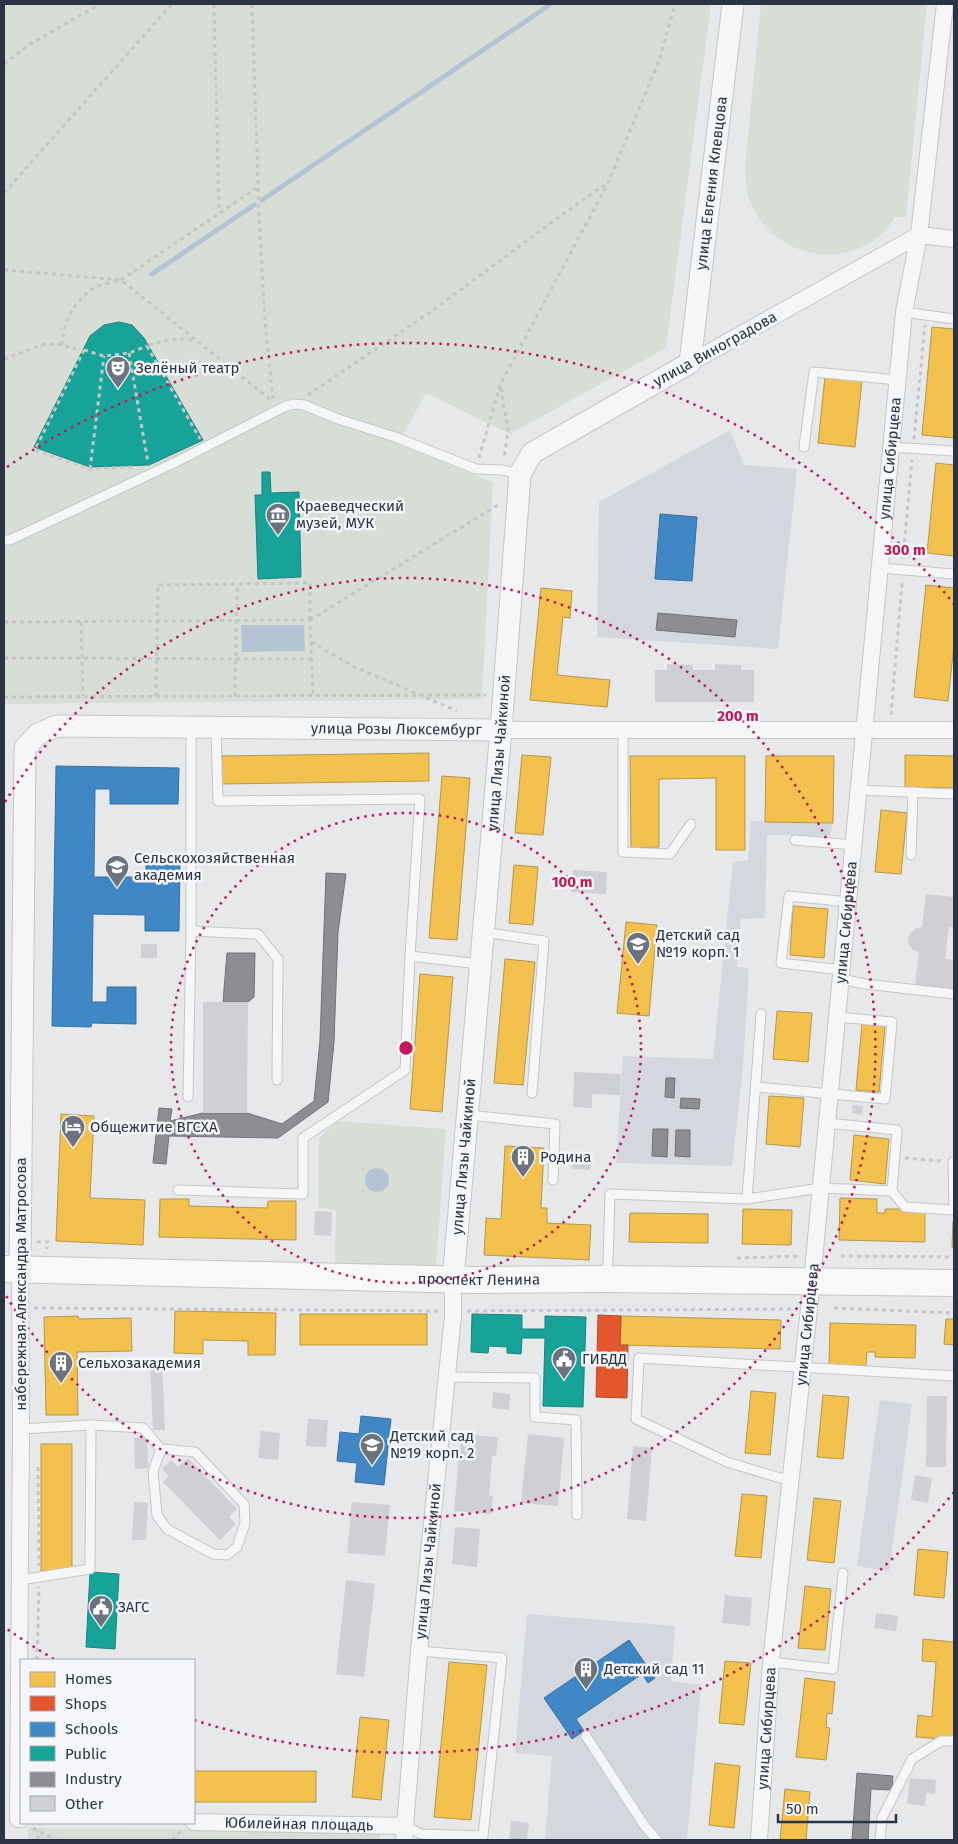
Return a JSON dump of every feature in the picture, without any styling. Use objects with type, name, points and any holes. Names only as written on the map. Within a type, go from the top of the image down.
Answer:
[{"type":"main road","name":"проспект Ленина","points":[[12,1269],[453,1280],[604,1279],[954,1282]]},
{"type":"street","name":"улица Евгения Клевцова","points":[[690,363],[733,4]]},
{"type":"street","name":"улица Сибирцева","points":[[759,1840],[771,1662],[812,1281],[904,312],[919,235],[945,4]]},
{"type":"street","name":"улица Виноградова","points":[[514,479],[532,453],[919,235]]},
{"type":"street","points":[[919,235],[954,239]]},
{"type":"street","name":"улица Лизы Чайкиной","points":[[404,1833],[419,1651],[453,1311],[453,1280],[501,730],[514,479]]},
{"type":"street","name":"улица Розы Люксембург","points":[[25,748],[38,734],[57,726],[623,731],[954,730]]},
{"type":"street","name":"набережная Александра Матросова","points":[[21,1659],[20,1308],[12,1269],[25,748]]},
{"type":"street","name":"Юбилейная площадь","points":[[195,1822],[404,1833]]},
{"type":"lane","points":[[904,312],[954,318]]},
{"type":"lane","points":[[804,447],[814,372],[898,380]]},
{"type":"lane","points":[[4,540],[10,540],[274,412],[295,404],[304,405],[338,419],[395,437],[476,470],[514,479]]},
{"type":"lane","points":[[891,447],[954,451]]},
{"type":"lane","points":[[880,568],[954,574]]},
{"type":"lane","points":[[188,1097],[191,931],[191,726]]},
{"type":"lane","points":[[178,1190],[303,1194],[304,1138],[405,1070],[420,799],[218,801],[216,727]]},
{"type":"lane","points":[[623,731],[623,852],[670,854],[691,824]]},
{"type":"lane","points":[[859,790],[954,794]]},
{"type":"lane","points":[[911,855],[913,792]]},
{"type":"lane","points":[[795,840],[854,845]]},
{"type":"lane","points":[[849,902],[788,896],[781,963],[841,974],[865,984],[954,994]]},
{"type":"lane","points":[[191,931],[258,934],[278,959],[277,1080]]},
{"type":"lane","points":[[483,932],[544,941],[532,1093]]},
{"type":"lane","points":[[410,956],[480,964]]},
{"type":"lane","points":[[747,1198],[761,1014]]},
{"type":"lane","points":[[756,1087],[885,1099],[892,1022],[837,1016]]},
{"type":"lane","points":[[468,1115],[554,1124],[553,1180]]},
{"type":"lane","points":[[827,1123],[897,1130],[892,1191],[905,1207],[954,1210],[953,1162]]},
{"type":"lane","points":[[604,1279],[608,1262],[610,1194],[747,1198],[821,1188],[892,1191]]},
{"type":"lane","points":[[790,1481],[727,1462],[636,1419],[639,1358],[954,1376]]},
{"type":"lane","points":[[446,1377],[535,1378],[535,1417],[576,1420],[577,1515]]},
{"type":"lane","points":[[21,1429],[91,1425],[143,1428],[161,1449],[195,1452],[244,1504],[245,1523],[237,1547],[227,1555],[213,1554],[167,1529],[157,1515],[153,1471],[161,1449]]},
{"type":"lane","points":[[20,1580],[90,1569],[91,1425]]},
{"type":"lane","points":[[771,1662],[833,1669],[843,1573]]},
{"type":"lane","points":[[404,1833],[483,1836],[502,1658],[419,1651]]},
{"type":"lane","points":[[586,1736],[644,1825],[658,1840]]},
{"type":"lane","points":[[880,1840],[882,1818],[912,1758],[941,1741],[954,1741]]},
{"type":"path","points":[[4,64],[27,46],[100,4]]},
{"type":"path","points":[[4,193],[172,4]]},
{"type":"path","points":[[214,4],[219,214]]},
{"type":"path","points":[[252,4],[258,187],[266,322],[274,412]]},
{"type":"path","points":[[476,470],[500,385],[608,183],[659,61],[675,4]]},
{"type":"path","points":[[295,404],[432,311],[608,183]]},
{"type":"path","points":[[62,345],[63,332],[70,312],[81,299],[96,287],[121,280],[258,187]]},
{"type":"path","points":[[4,270],[121,280],[274,402]]},
{"type":"path","points":[[890,730],[902,570],[926,315]]},
{"type":"path","points":[[139,467],[90,469],[35,450],[84,350],[104,356],[128,353],[162,341],[184,338],[199,342]]},
{"type":"path","points":[[4,359],[45,344],[76,348]]},
{"type":"path","points":[[148,346],[202,442]]},
{"type":"path","points":[[128,353],[149,467]]},
{"type":"path","points":[[90,469],[104,356]]},
{"type":"path","points":[[4,622],[310,620],[514,479],[500,385]]},
{"type":"path","points":[[156,696],[158,585],[310,583],[313,696]]},
{"type":"path","points":[[235,696],[237,584]]},
{"type":"path","points":[[81,622],[83,696]]},
{"type":"path","points":[[311,642],[355,667],[465,714]]},
{"type":"path","points":[[4,658],[312,659]]},
{"type":"path","points":[[4,697],[503,694]]},
{"type":"path","points":[[895,1157],[953,1162]]},
{"type":"path","points":[[841,1256],[954,1257]]},
{"type":"path","points":[[20,1308],[453,1311],[796,1309]]},
{"type":"path","points":[[834,1308],[954,1313]]},
{"type":"path","points":[[27,1824],[56,1840]]},
{"type":"path","points":[[35,1824],[38,1830],[38,1840]]},
{"type":"shaded area","points":[[4,4],[711,4],[666,348],[510,434],[426,393],[398,444],[493,482],[482,699],[4,704]]},
{"type":"shaded area","points":[[761,4],[927,4],[906,217],[895,217],[881,235],[863,247],[843,253],[822,254],[801,250],[782,241],[766,227],[753,208],[747,188],[745,167]]},
{"type":"shaded area","points":[[730,430],[744,465],[797,469],[778,649],[597,637],[599,502]]},
{"type":"shaded area","points":[[751,821],[833,823],[830,836],[767,835],[765,918],[741,919],[737,967],[749,968],[743,1066],[732,1166],[616,1163],[623,1056],[713,1059],[733,862],[748,860]]},
{"type":"shaded area","points":[[338,1121],[446,1129],[436,1266],[335,1263],[336,1210],[318,1207],[319,1138]]},
{"type":"shaded area","points":[[880,1400],[912,1404],[889,1571],[857,1566]]},
{"type":"shaded area","points":[[527,1614],[675,1626],[671,1681],[701,1685],[687,1840],[545,1840],[552,1756],[515,1753]]},
{"type":"shaded area","points":[[28,1828],[380,1831],[380,1840],[28,1840]]},
{"type":"water","points":[[241,625],[304,625],[305,651],[242,652]]},
{"type":"water","points":[[377,1168],[382,1169],[388,1175],[388,1185],[382,1191],[377,1192],[372,1191],[366,1185],[365,1180],[366,1175],[372,1169]]},
{"type":"building: Homes","points":[[932,327],[954,329],[954,438],[922,435]]},
{"type":"building: Homes","points":[[825,377],[862,381],[855,447],[818,443]]},
{"type":"building: Homes","points":[[936,463],[954,465],[954,556],[927,553]]},
{"type":"building: Homes","points":[[926,585],[954,588],[954,645],[948,701],[914,697]]},
{"type":"building: Homes","points":[[541,588],[572,591],[570,618],[563,617],[557,675],[610,680],[607,707],[530,700]]},
{"type":"building: Homes","points":[[429,753],[429,781],[222,784],[222,756]]},
{"type":"building: Homes","points":[[522,755],[551,757],[543,835],[515,833]]},
{"type":"building: Homes","points":[[905,755],[954,756],[954,788],[905,787]]},
{"type":"building: Homes","points":[[630,756],[745,756],[745,850],[716,850],[716,778],[659,779],[659,847],[631,848]]},
{"type":"building: Homes","points":[[766,756],[834,756],[833,823],[765,822]]},
{"type":"building: Homes","points":[[442,776],[470,778],[457,940],[429,938]]},
{"type":"building: Homes","points":[[881,810],[907,813],[901,874],[875,872]]},
{"type":"building: Homes","points":[[514,865],[538,867],[533,925],[509,923]]},
{"type":"building: Homes","points":[[793,906],[828,909],[824,958],[790,955]]},
{"type":"building: Homes","points":[[626,922],[657,925],[649,1016],[617,1013]]},
{"type":"building: Homes","points":[[505,959],[535,962],[523,1085],[494,1083]]},
{"type":"building: Homes","points":[[420,974],[453,977],[442,1112],[410,1109]]},
{"type":"building: Homes","points":[[777,1011],[812,1013],[808,1062],[773,1059]]},
{"type":"building: Homes","points":[[862,1024],[885,1026],[879,1092],[856,1090]]},
{"type":"building: Homes","points":[[769,1096],[804,1098],[800,1147],[766,1144]]},
{"type":"building: Homes","points":[[61,1114],[94,1116],[90,1198],[145,1200],[143,1245],[56,1241]]},
{"type":"building: Homes","points":[[854,1135],[889,1139],[885,1184],[850,1180]]},
{"type":"building: Homes","name":"Родина","points":[[505,1146],[544,1148],[541,1208],[547,1208],[547,1223],[591,1225],[589,1260],[484,1255],[486,1218],[501,1219]]},
{"type":"building: Homes","points":[[840,1198],[877,1199],[877,1213],[885,1213],[885,1209],[925,1209],[925,1242],[839,1240]]},
{"type":"building: Homes","points":[[160,1199],[189,1199],[189,1206],[267,1208],[268,1201],[296,1201],[296,1240],[159,1237]]},
{"type":"building: Homes","points":[[743,1209],[792,1210],[791,1245],[742,1244]]},
{"type":"building: Homes","points":[[630,1213],[708,1214],[708,1243],[629,1242]]},
{"type":"building: Homes","points":[[953,1221],[954,1247],[952,1247]]},
{"type":"building: Homes","points":[[175,1311],[276,1313],[275,1355],[248,1355],[248,1341],[203,1340],[203,1354],[174,1353]]},
{"type":"building: Homes","points":[[300,1314],[427,1314],[427,1345],[300,1345]]},
{"type":"building: Homes","name":"Сельхозакадемия","points":[[78,1316],[79,1319],[131,1318],[132,1351],[77,1352],[78,1415],[46,1415],[44,1317]]},
{"type":"building: Homes","points":[[621,1316],[781,1320],[780,1349],[620,1345]]},
{"type":"building: Homes","points":[[946,1319],[954,1319],[954,1345],[944,1344]]},
{"type":"building: Homes","points":[[830,1323],[916,1325],[915,1358],[875,1357],[875,1352],[867,1352],[866,1366],[829,1365]]},
{"type":"building: Homes","points":[[751,1391],[776,1393],[770,1455],[745,1453]]},
{"type":"building: Homes","points":[[823,1395],[849,1397],[843,1459],[817,1457]]},
{"type":"building: Homes","points":[[41,1444],[72,1444],[72,1571],[41,1571]]},
{"type":"building: Homes","points":[[742,1494],[767,1496],[761,1558],[735,1556]]},
{"type":"building: Homes","points":[[814,1498],[841,1501],[834,1563],[807,1560]]},
{"type":"building: Homes","points":[[918,1549],[948,1552],[944,1598],[914,1595]]},
{"type":"building: Homes","points":[[805,1586],[831,1589],[825,1650],[798,1648]]},
{"type":"building: Homes","points":[[923,1639],[954,1642],[954,1740],[916,1737],[918,1715],[932,1717],[936,1662],[922,1661]]},
{"type":"building: Homes","points":[[725,1661],[751,1663],[744,1725],[719,1723]]},
{"type":"building: Homes","points":[[449,1662],[487,1665],[471,1820],[434,1817]]},
{"type":"building: Homes","points":[[805,1678],[835,1682],[832,1714],[827,1713],[826,1727],[830,1728],[826,1760],[796,1757]]},
{"type":"building: Homes","points":[[360,1717],[389,1720],[381,1800],[352,1797]]},
{"type":"building: Homes","points":[[715,1763],[740,1766],[734,1828],[709,1825]]},
{"type":"building: Homes","points":[[195,1771],[316,1771],[316,1802],[195,1802]]},
{"type":"building: Homes","points":[[785,1789],[810,1792],[806,1840],[780,1840]]},
{"type":"building: Shops","points":[[598,1315],[621,1316],[620,1345],[628,1345],[627,1398],[596,1397]]},
{"type":"building: Schools","points":[[660,514],[697,517],[692,581],[655,579]]},
{"type":"building: Schools","name":"Сельскохозяйственная академия","points":[[56,766],[179,768],[178,804],[110,804],[110,789],[95,789],[94,877],[146,877],[146,860],[180,860],[179,931],[145,931],[145,915],[93,914],[92,1002],[107,1002],[107,987],[136,987],[136,1024],[92,1023],[91,1027],[52,1026]]},
{"type":"building: Schools","points":[[361,1416],[391,1419],[384,1485],[355,1482],[357,1463],[337,1461],[340,1432],[359,1434]]},
{"type":"building: Schools","name":"Детский сад 11","points":[[629,1640],[655,1678],[648,1683],[642,1674],[576,1719],[584,1731],[572,1739],[544,1698]]},
{"type":"building: Public","name":"Зелёный театр","points":[[119,322],[132,325],[144,338],[203,440],[149,465],[90,467],[34,447],[90,336],[104,325]]},
{"type":"building: Public","name":"Краеведческий музей, МУК","points":[[262,472],[270,472],[271,493],[299,492],[301,577],[258,579],[255,495],[262,495]]},
{"type":"building: Public","name":"ГИБДД","points":[[472,1314],[522,1315],[522,1329],[545,1329],[545,1316],[586,1317],[583,1407],[543,1406],[545,1338],[522,1338],[521,1354],[507,1353],[507,1347],[489,1346],[488,1353],[471,1352]]},
{"type":"building: Public","name":"ЗАГС","points":[[90,1572],[119,1574],[115,1649],[86,1647]]},
{"type":"building: Industry","points":[[658,613],[737,620],[735,637],[656,630]]},
{"type":"building: Industry","points":[[326,873],[346,874],[338,932],[334,1042],[328,1102],[278,1138],[169,1136],[166,1164],[153,1163],[159,1108],[172,1109],[170,1121],[203,1113],[247,1113],[282,1124],[314,1101],[320,1040]]},
{"type":"building: Industry","points":[[227,953],[255,953],[254,997],[248,1002],[223,1002]]},
{"type":"building: Industry","points":[[666,1078],[675,1078],[674,1098],[665,1097]]},
{"type":"building: Industry","points":[[681,1098],[700,1099],[699,1109],[680,1108]]},
{"type":"building: Industry","points":[[653,1129],[668,1129],[667,1157],[652,1156]]},
{"type":"building: Industry","points":[[676,1130],[690,1130],[690,1157],[675,1156]]},
{"type":"building: Industry","points":[[857,1773],[893,1776],[892,1790],[871,1789],[868,1840],[852,1840]]},
{"type":"building: Other","points":[[667,664],[693,665],[693,670],[715,670],[715,664],[741,665],[741,670],[754,670],[754,702],[655,702],[655,670],[667,670]]},
{"type":"building: Other","points":[[573,870],[607,872],[606,894],[571,892]]},
{"type":"building: Other","points":[[926,894],[954,897],[954,927],[949,927],[945,959],[954,960],[954,989],[915,985],[919,952],[913,950],[909,945],[908,938],[916,928],[922,927]]},
{"type":"building: Other","points":[[141,944],[157,944],[157,958],[141,958]]},
{"type":"building: Other","points":[[203,1002],[248,1002],[247,1113],[203,1113]]},
{"type":"building: Other","points":[[574,1072],[621,1074],[620,1095],[592,1094],[592,1108],[573,1107]]},
{"type":"building: Other","points":[[853,1105],[863,1106],[862,1115],[852,1113]]},
{"type":"building: Other","points":[[573,1153],[591,1154],[590,1170],[572,1169]]},
{"type":"building: Other","points":[[315,1211],[332,1212],[331,1236],[314,1235]]},
{"type":"building: Other","points":[[150,1364],[162,1364],[165,1430],[153,1430]]},
{"type":"building: Other","points":[[493,1392],[510,1394],[509,1410],[492,1408]]},
{"type":"building: Other","points":[[927,1396],[947,1396],[946,1467],[926,1467]]},
{"type":"building: Other","points":[[308,1419],[328,1420],[326,1447],[306,1446]]},
{"type":"building: Other","points":[[261,1431],[280,1433],[278,1460],[258,1458]]},
{"type":"building: Other","points":[[461,1434],[498,1437],[496,1456],[492,1456],[489,1496],[493,1496],[491,1514],[454,1511]]},
{"type":"building: Other","points":[[528,1434],[564,1438],[558,1506],[521,1503]]},
{"type":"building: Other","points":[[147,1437],[148,1468],[135,1469],[134,1438]]},
{"type":"building: Other","points":[[633,1446],[652,1448],[646,1521],[627,1519]]},
{"type":"building: Other","points":[[188,1458],[237,1509],[229,1517],[236,1524],[220,1540],[163,1482],[169,1476],[162,1469],[171,1460],[178,1467]]},
{"type":"building: Other","points":[[915,1475],[932,1478],[928,1503],[911,1500]]},
{"type":"building: Other","points":[[134,1502],[148,1503],[146,1540],[132,1540]]},
{"type":"building: Other","points":[[352,1502],[390,1505],[385,1556],[347,1553]]},
{"type":"building: Other","points":[[455,1527],[480,1529],[477,1567],[452,1564]]},
{"type":"building: Other","points":[[346,1580],[375,1584],[364,1677],[336,1674]]},
{"type":"building: Other","points":[[725,1595],[752,1598],[750,1626],[722,1623]]},
{"type":"building: Other","points":[[876,1613],[898,1616],[896,1631],[874,1628]]},
{"type":"building: Other","points":[[910,1778],[936,1780],[935,1794],[926,1793],[925,1806],[907,1804]]},
{"type":"building: Other","points":[[511,1821],[529,1823],[527,1840],[509,1840]]},
{"type":"waterway","points":[[262,200],[551,4]]},
{"type":"waterway","points":[[152,274],[254,205]]},
{"type":"place","name":"Зелёный театр","points":[[118,389]]},
{"type":"place","name":"Краеведческий музей, МУК","points":[[278,536]]},
{"type":"place","name":"Сельскохозяйственная академия","points":[[117,888]]},
{"type":"place","name":"Детский сад №19 корп. 1","points":[[638,965]]},
{"type":"place","name":"Общежитие ВГСХА","points":[[73,1148]]},
{"type":"place","name":"Родина","points":[[523,1178]]},
{"type":"place","name":"ГИБДД","points":[[564,1380]]},
{"type":"place","name":"Сельхозакадемия","points":[[61,1384]]},
{"type":"place","name":"Детский сад №19 корп. 2","points":[[372,1466]]},
{"type":"place","name":"ЗАГС","points":[[101,1628]]},
{"type":"place","name":"Детский сад 11","points":[[586,1690]]}]
